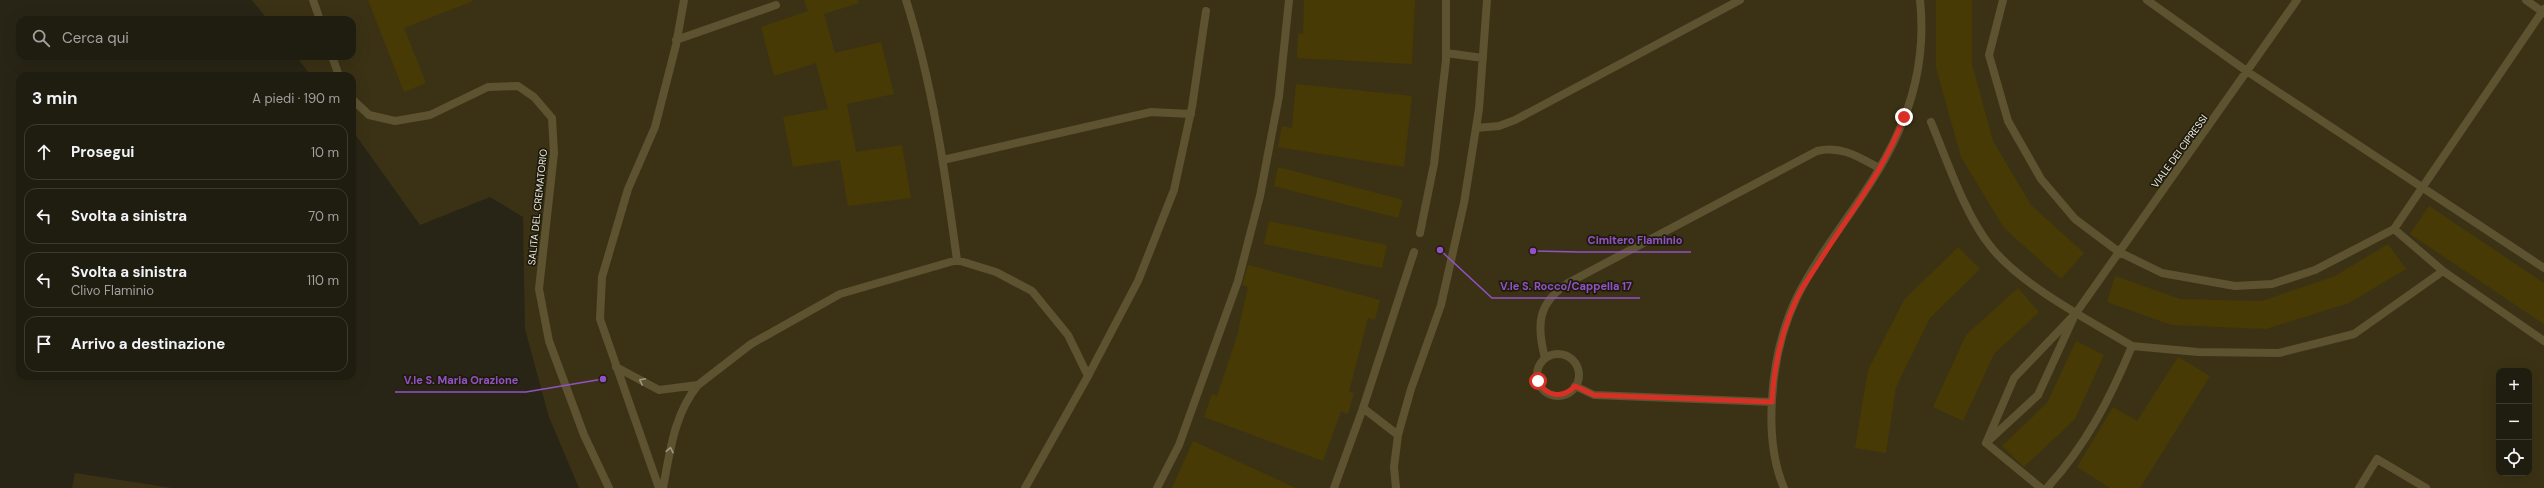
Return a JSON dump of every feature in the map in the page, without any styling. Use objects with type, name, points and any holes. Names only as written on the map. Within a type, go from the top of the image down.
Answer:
[{"type":"lane","points":[[313,0],[319,16]]},
{"type":"lane","points":[[659,488],[600,318],[602,277],[628,189],[655,127],[684,0]]},
{"type":"lane","points":[[906,0],[918,40],[943,160],[957,260]]},
{"type":"lane","points":[[1157,488],[1179,445],[1238,281],[1260,196],[1279,96],[1289,0]]},
{"type":"lane","points":[[1420,233],[1434,164],[1446,53],[1446,0]]},
{"type":"lane","points":[[1396,488],[1394,467],[1398,435],[1413,381],[1441,305],[1464,202],[1476,128],[1487,0]]},
{"type":"lane","points":[[1476,128],[1499,126],[1515,120],[1740,0]]},
{"type":"lane","points":[[1784,488],[1777,472],[1772,443],[1774,371],[1782,334],[1797,297],[1879,168],[1897,135],[1916,80],[1922,48],[1920,0]]},
{"type":"lane","points":[[2003,0],[1989,55],[2008,121],[2041,180],[2075,219],[2119,252],[2162,273],[2234,286],[2272,284],[2315,270],[2394,229],[2543,11],[2526,0]]},
{"type":"lane","points":[[2147,0],[2248,72],[2424,187],[2544,268]]},
{"type":"lane","name":"VIALE DEI CIPRESSI","points":[[2076,313],[2248,72],[2297,0]]},
{"type":"lane","points":[[676,40],[776,5]]},
{"type":"lane","points":[[1025,488],[1088,376],[1138,281],[1174,190],[1191,114],[1206,11]]},
{"type":"lane","points":[[1446,53],[1483,58]]},
{"type":"lane","points":[[333,60],[338,72]]},
{"type":"lane","name":"SALITA DEL CREMATORIO","points":[[356,103],[369,115],[395,121],[430,115],[488,87],[518,86],[534,97],[552,118],[554,153],[539,290],[549,341],[584,435],[608,488]]},
{"type":"lane","points":[[943,160],[1151,112],[1191,114]]},
{"type":"lane","points":[[1931,122],[1974,222],[1990,247],[2010,268],[2076,313],[2132,346],[2198,352],[2279,353],[2354,334],[2443,271]]},
{"type":"lane","points":[[1545,358],[1539,330],[1542,312],[1552,294],[1568,283],[1817,151],[1836,148],[1879,168]]},
{"type":"lane","points":[[2394,229],[2443,271],[2544,341]]},
{"type":"lane","points":[[1334,488],[1363,408],[1414,252]]},
{"type":"lane","points":[[663,488],[672,439],[687,399],[698,385],[751,344],[840,294],[957,260],[996,272],[1032,291],[1068,335],[1088,376]]},
{"type":"lane","points":[[1986,443],[2038,395],[2076,313]]},
{"type":"lane","points":[[1986,443],[2014,378],[2076,313]]},
{"type":"lane","points":[[2047,488],[2070,463],[2092,431],[2114,390],[2132,346]]},
{"type":"lane","points":[[1559,354],[1572,359],[1578,372],[1575,386],[1565,394],[1552,395],[1541,387],[1538,381],[1538,368],[1545,358],[1559,354]]},
{"type":"lane","points":[[616,367],[659,390],[698,385]]},
{"type":"lane","points":[[1575,386],[1594,395],[1772,402]]},
{"type":"lane","points":[[1363,408],[1398,435]]},
{"type":"lane","points":[[1986,443],[2041,488]]},
{"type":"lane","points":[[2359,488],[2377,459],[2426,488]]},
{"type":"shaded area","points":[[252,0],[2544,0],[2544,488],[579,488],[549,417],[525,329],[523,217],[490,197],[420,225],[356,136],[356,72],[308,72],[299,60],[356,60],[356,16],[265,16]]},
{"type":"shaded area","points":[[75,473],[172,488],[72,488]]},
{"type":"building","points":[[368,0],[473,1],[404,28],[426,83],[404,92]]},
{"type":"building","points":[[804,0],[858,0],[859,3],[824,14],[835,53],[881,42],[894,94],[847,104],[856,152],[902,145],[911,198],[848,206],[840,160],[793,167],[783,117],[828,109],[816,63],[774,76],[761,27],[808,11]]},
{"type":"building","points":[[1304,0],[1415,0],[1412,64],[1297,58],[1298,33],[1303,34]]},
{"type":"building","points":[[1936,0],[1972,0],[1972,64],[1993,141],[2031,205],[2084,253],[2061,279],[2004,228],[1961,157],[1936,68]]},
{"type":"building","points":[[1296,84],[1412,96],[1404,167],[1278,147],[1282,126],[1292,128]]},
{"type":"building","points":[[1278,167],[1403,200],[1398,218],[1274,186]]},
{"type":"building","points":[[2429,206],[2544,283],[2544,324],[2410,234]]},
{"type":"building","points":[[1269,221],[1387,245],[1382,268],[1264,244]]},
{"type":"building","points":[[2388,244],[2406,269],[2349,303],[2266,329],[2171,325],[2107,302],[2115,276],[2180,299],[2262,301],[2335,276]]},
{"type":"building","points":[[1958,247],[1980,269],[1930,318],[1896,387],[1886,453],[1855,448],[1868,370],[1904,300]]},
{"type":"building","points":[[1248,265],[1380,300],[1375,320],[1368,318],[1349,392],[1354,393],[1348,414],[1341,411],[1323,461],[1204,417],[1212,394],[1217,396],[1237,336],[1248,287],[1242,285]]},
{"type":"building","points":[[2018,288],[2039,312],[1994,354],[1963,421],[1933,407],[1966,335]]},
{"type":"building","points":[[2076,341],[2104,355],[2075,419],[2024,467],[2002,446],[2047,403]]},
{"type":"building","points":[[2178,357],[2210,376],[2140,488],[2110,488],[2077,467],[2113,407],[2137,421]]},
{"type":"building","points":[[1193,441],[1296,488],[1172,488]]},
{"type":"place","name":"V.le S. Rocco/Cappella 17","points":[[1440,250]]},
{"type":"place","name":"Cimitero Flaminio","points":[[1533,251]]},
{"type":"place","name":"V.le S. Maria Orazione","points":[[603,379]]},
{"type":"route","points":[[1538,381],[1541,387],[1552,395],[1565,394],[1571,391],[1575,386],[1594,395],[1772,402],[1774,371],[1782,334],[1797,297],[1869,187],[1890,150],[1904,117]]}]
